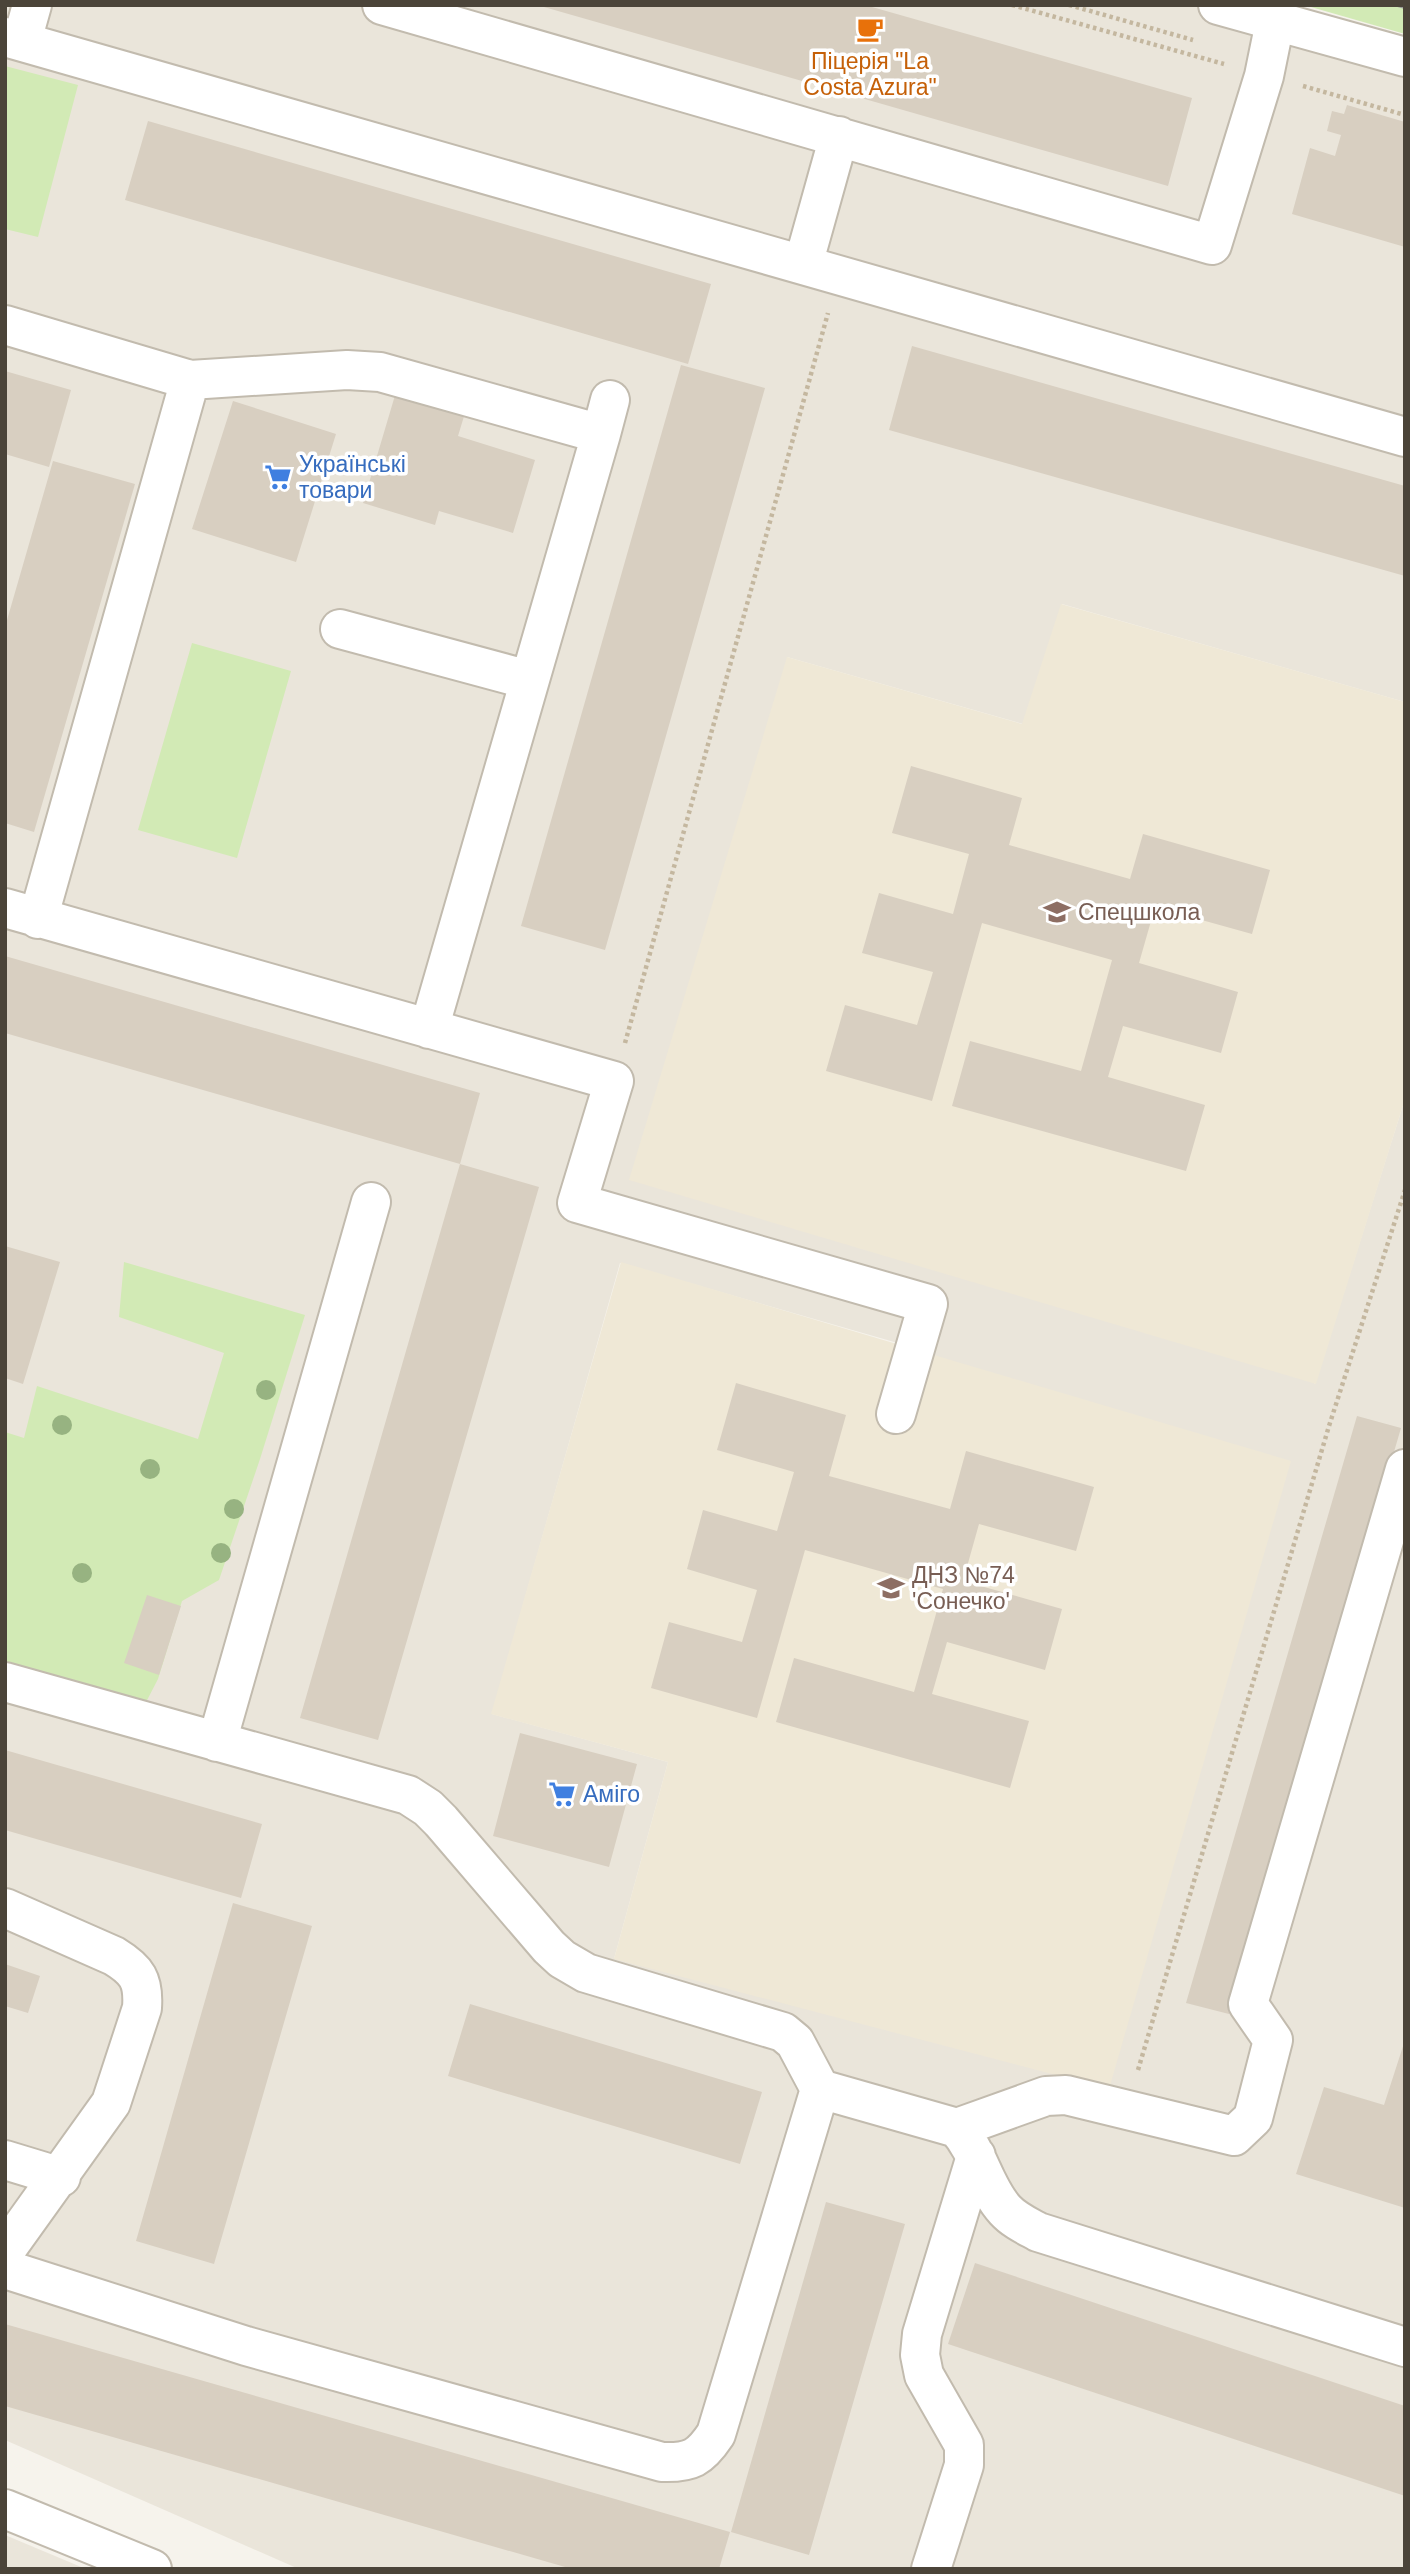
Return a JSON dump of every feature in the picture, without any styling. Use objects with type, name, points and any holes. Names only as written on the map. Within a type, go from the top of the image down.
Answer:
[{"type":"street","points":[[382,5],[1212,245],[1264,76],[1275,22]]},
{"type":"street","points":[[1218,5],[1405,57]]},
{"type":"street","points":[[19,27],[821,270],[1405,437]]},
{"type":"street","points":[[821,270],[839,136]]},
{"type":"street","points":[[5,325],[190,380],[346,370],[380,372],[606,417],[429,1029]]},
{"type":"street","points":[[190,380],[22,914],[614,1081],[577,1203],[928,1304],[896,1414]]},
{"type":"street","points":[[340,629],[529,680]]},
{"type":"street","points":[[217,1741],[371,1202]]},
{"type":"street","points":[[931,2569],[964,2465],[964,2445],[924,2375],[920,2356],[921,2344],[967,2142],[1046,2096],[1066,2095],[1234,2136],[1253,2118],[1273,2040],[1248,2004],[1405,1469]]},
{"type":"street","points":[[5,1682],[408,1796],[428,1808],[441,1821],[562,1959],[586,1973],[783,2032],[795,2042],[820,2089],[967,2142],[992,2191],[1006,2211],[1038,2232],[1405,2347]]},
{"type":"street","points":[[5,1908],[129,1965],[138,1977],[143,1992],[142,2008],[115,2096],[61,2176],[5,2251]]},
{"type":"street","points":[[5,2269],[246,2346],[662,2462],[679,2463],[695,2458],[706,2450],[716,2434],[820,2089]]},
{"type":"street","points":[[5,2160],[61,2176]]},
{"type":"street","points":[[5,2509],[152,2569]]},
{"type":"path","points":[[1012,5],[1405,115]]},
{"type":"path","points":[[614,1081],[821,270]]},
{"type":"path","points":[[1125,2111],[1329,1426],[1405,1190]]},
{"type":"shaded area","points":[[5,5],[1234,5],[1405,51],[1405,702],[1062,604],[1023,724],[787,657],[1315,1384],[1405,1099],[1405,2569],[299,2569],[5,2440]],"holes":[[[620,1263],[915,1348],[614,1959],[668,1762],[492,1714]]]},
{"type":"shaded area","name":"Спецшкола","points":[[1061,604],[1405,702],[1405,1099],[1316,1384],[629,1180],[787,657],[1022,724]]},
{"type":"shaded area","name":"ДНЗ №74 'Сонечко'","points":[[621,1262],[1291,1461],[1109,2089],[614,1959],[668,1762],[491,1714]]},
{"type":"shaded area","points":[[5,2535],[86,2569],[5,2569]]},
{"type":"green space","points":[[1304,5],[1405,5],[1405,34]]},
{"type":"green space","points":[[5,66],[78,85],[38,237],[5,229]]},
{"type":"green space","points":[[192,643],[291,671],[237,858],[138,830]]},
{"type":"green space","points":[[124,1262],[305,1315],[219,1580],[182,1601],[158,1679],[143,1708],[5,1667],[5,1432],[24,1438],[37,1386],[198,1439],[224,1353],[119,1317]]},
{"type":"building","points":[[537,5],[865,5],[1192,98],[1168,186]]},
{"type":"building","points":[[1347,105],[1405,122],[1405,247],[1292,214],[1310,148],[1335,156],[1341,135],[1327,131],[1332,111],[1344,114]]},
{"type":"building","points":[[148,121],[711,284],[688,364],[125,200]]},
{"type":"building","points":[[912,346],[1405,486],[1405,576],[889,430]]},
{"type":"building","points":[[681,365],[765,388],[605,950],[521,926]]},
{"type":"building","points":[[5,371],[71,390],[49,467],[5,454]]},
{"type":"building","points":[[396,392],[465,413],[458,436],[535,460],[513,533],[439,511],[435,525],[363,503]]},
{"type":"building","points":[[233,401],[336,434],[296,562],[192,529]]},
{"type":"building","points":[[53,461],[135,484],[34,832],[5,823],[5,627]]},
{"type":"building","points":[[911,766],[1022,798],[1009,845],[1130,879],[1143,834],[1270,870],[1252,934],[1155,907],[1139,963],[1238,992],[1221,1053],[1123,1026],[1108,1077],[1205,1105],[1186,1171],[952,1106],[970,1041],[1081,1071],[1112,960],[982,923],[932,1101],[826,1071],[845,1005],[917,1025],[933,972],[862,953],[879,893],[953,914],[969,854],[892,833]]},
{"type":"building","points":[[5,956],[480,1093],[460,1164],[5,1033]]},
{"type":"building","points":[[460,1164],[539,1187],[378,1740],[300,1718]]},
{"type":"building","points":[[5,1246],[60,1262],[23,1384],[5,1378]]},
{"type":"building","points":[[736,1383],[846,1415],[829,1476],[950,1509],[966,1451],[1094,1487],[1076,1551],[979,1524],[963,1581],[1062,1609],[1045,1670],[947,1642],[932,1694],[1029,1721],[1010,1788],[776,1722],[794,1658],[914,1692],[943,1589],[805,1550],[757,1718],[651,1688],[669,1622],[742,1642],[757,1590],[687,1569],[703,1510],[777,1531],[794,1472],[717,1450]]},
{"type":"building","points":[[1357,1416],[1401,1428],[1229,2014],[1186,2003]]},
{"type":"building","points":[[147,1595],[181,1606],[159,1675],[124,1663]]},
{"type":"building","points":[[520,1733],[637,1764],[609,1867],[493,1836]]},
{"type":"building","points":[[5,1750],[262,1824],[241,1898],[5,1830]]},
{"type":"building","points":[[233,1903],[312,1926],[214,2264],[136,2241]]},
{"type":"building","points":[[5,1964],[40,1976],[28,2013],[5,2006]]},
{"type":"building","points":[[470,2004],[762,2092],[740,2164],[448,2076]]},
{"type":"building","points":[[1405,2040],[1405,2208],[1296,2174],[1324,2087],[1384,2105]]},
{"type":"building","points":[[826,2202],[905,2224],[809,2555],[731,2532]]},
{"type":"building","points":[[975,2263],[1405,2406],[1405,2496],[948,2344]]},
{"type":"building","points":[[5,2324],[730,2532],[719,2569],[572,2569],[5,2406]]},
{"type":"tram line","points":[[1394,5],[1405,8]]},
{"type":"place","name":"Піцерія \"La Costa Azura\"","points":[[870,29]]},
{"type":"place","name":"Українські товари","points":[[278,477]]},
{"type":"place","name":"Спецшкола","points":[[1057,912]]},
{"type":"place","name":"ДНЗ №74 'Сонечко'","points":[[891,1588]]},
{"type":"place","name":"Аміго","points":[[562,1794]]}]
